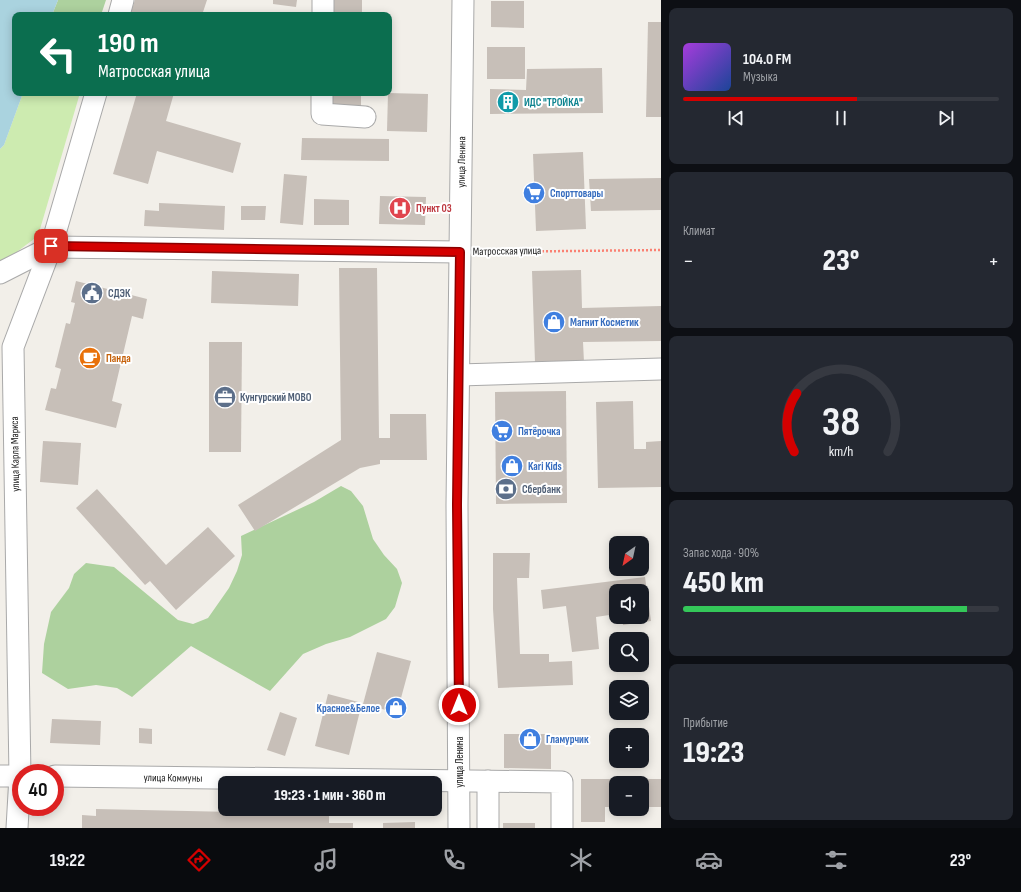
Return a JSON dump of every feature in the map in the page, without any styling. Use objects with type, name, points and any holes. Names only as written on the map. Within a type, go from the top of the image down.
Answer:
[{"type":"street","points":[[120,12],[123,0]]},
{"type":"street","points":[[323,0],[323,12]]},
{"type":"street","name":"улица Ленина","points":[[459,828],[457,505],[463,0]]},
{"type":"street","name":"улица Карла Маркса","points":[[14,764],[13,347],[51,246],[95,96]]},
{"type":"street","points":[[322,96],[322,114],[365,117]]},
{"type":"street","name":"Матросская улица","points":[[0,273],[51,246],[460,252]]},
{"type":"street","points":[[458,375],[661,369]]},
{"type":"street","name":"улица Коммуны","points":[[64,776],[562,782],[562,828]]},
{"type":"street","points":[[488,781],[488,828]]},
{"type":"street","name":"улица Карла Маркса","points":[[16,816],[17,828]]},
{"type":"path","name":"Матросская улица","points":[[460,252],[661,250]]},
{"type":"green space","points":[[58,0],[106,0],[102,12],[53,12]]},
{"type":"green space","points":[[22,96],[79,96],[38,236],[10,257],[0,262],[0,149],[4,145]]},
{"type":"green space","points":[[341,486],[351,491],[363,506],[373,539],[384,555],[397,569],[402,583],[395,607],[386,619],[350,637],[326,644],[303,654],[270,691],[191,646],[132,697],[117,688],[96,685],[68,689],[42,673],[44,644],[51,612],[69,588],[74,574],[86,563],[114,567],[178,620],[193,624],[208,618],[229,588],[237,571],[242,555],[241,536],[314,502]]},
{"type":"water","points":[[0,0],[58,0],[53,12],[12,12],[12,96],[22,96],[4,145],[0,149]]},
{"type":"building","points":[[135,0],[207,0],[203,12],[131,12]]},
{"type":"building","points":[[273,0],[297,0],[296,7],[273,4]]},
{"type":"building","points":[[331,0],[362,0],[362,12],[331,12]]},
{"type":"building","points":[[491,1],[524,1],[524,28],[491,27]]},
{"type":"building","points":[[648,22],[661,22],[661,117],[646,117]]},
{"type":"building","points":[[487,47],[525,47],[525,79],[487,79]]},
{"type":"building","points":[[602,68],[603,113],[490,114],[490,89],[526,90],[527,69]]},
{"type":"building","points":[[392,93],[428,94],[427,132],[387,131],[388,96],[392,96]]},
{"type":"building","points":[[136,96],[173,96],[166,121],[241,143],[233,173],[157,151],[148,184],[113,174]]},
{"type":"building","points":[[330,96],[361,96],[361,109],[329,108]]},
{"type":"building","points":[[302,138],[389,139],[389,161],[301,160]]},
{"type":"building","points":[[583,152],[586,229],[536,231],[533,154]]},
{"type":"building","points":[[284,174],[307,176],[303,225],[280,223]]},
{"type":"building","points":[[661,178],[661,210],[591,211],[589,179]]},
{"type":"building","points":[[380,196],[426,197],[425,225],[379,224]]},
{"type":"building","points":[[314,199],[349,200],[349,225],[314,225]]},
{"type":"building","points":[[159,203],[225,206],[224,230],[144,226],[145,210],[159,211]]},
{"type":"building","points":[[241,206],[266,206],[265,220],[241,220]]},
{"type":"building","points":[[339,268],[377,268],[379,438],[390,438],[390,414],[426,414],[427,460],[380,460],[380,464],[360,468],[255,531],[238,505],[341,440]]},
{"type":"building","points":[[581,270],[582,308],[661,306],[661,341],[583,342],[584,362],[535,363],[532,271]]},
{"type":"building","points":[[212,271],[299,274],[298,306],[211,303]]},
{"type":"building","points":[[76,281],[147,299],[143,319],[132,316],[112,401],[122,404],[116,428],[45,410],[51,388],[56,389],[61,369],[55,367],[66,323],[70,324],[75,303],[71,302]]},
{"type":"building","name":"Кунгурский МОВО","points":[[209,342],[242,342],[241,452],[209,452]]},
{"type":"building","points":[[566,391],[567,503],[496,504],[495,392]]},
{"type":"building","points":[[633,401],[634,449],[646,449],[646,442],[661,441],[661,487],[598,488],[596,402]]},
{"type":"building","points":[[43,441],[81,443],[78,485],[40,482]]},
{"type":"building","points":[[97,489],[166,565],[208,527],[235,556],[176,610],[150,581],[145,585],[76,508]]},
{"type":"building","points":[[493,553],[530,553],[529,578],[517,578],[520,654],[549,654],[549,662],[572,661],[573,685],[498,688],[493,609]]},
{"type":"building","points":[[645,577],[646,584],[609,584],[609,615],[596,617],[599,649],[572,652],[566,606],[543,609],[541,590]]},
{"type":"building","points":[[649,606],[651,621],[649,621]]},
{"type":"building","points":[[377,652],[411,661],[397,713],[363,704]]},
{"type":"building","points":[[328,694],[362,703],[349,755],[315,746]]},
{"type":"building","points":[[280,712],[297,718],[285,756],[267,750]]},
{"type":"building","points":[[52,719],[101,721],[100,745],[50,743]]},
{"type":"building","points":[[139,728],[152,729],[152,744],[139,743]]},
{"type":"building","points":[[504,734],[551,734],[551,769],[504,768]]},
{"type":"building","points":[[581,779],[609,779],[609,807],[605,807],[605,822],[581,822]]},
{"type":"building","points":[[649,779],[661,779],[661,807],[649,807]]},
{"type":"building","points":[[96,809],[218,812],[218,816],[329,816],[329,823],[353,823],[353,828],[82,828],[82,815],[96,816]]},
{"type":"building","points":[[415,822],[415,828],[383,828],[383,823]]},
{"type":"building","points":[[503,823],[535,823],[535,828],[503,828]]},
{"type":"place","name":"ИДС \"ТРОЙКА\"","points":[[508,102]]},
{"type":"place","name":"Спорттовары","points":[[534,193]]},
{"type":"place","name":"Пункт 03","points":[[400,208]]},
{"type":"place","name":"СДЭК","points":[[92,293]]},
{"type":"place","name":"Магнит Косметик","points":[[554,322]]},
{"type":"place","name":"Панда","points":[[90,358]]},
{"type":"place","name":"Кунгурский МОВО","points":[[225,397]]},
{"type":"place","name":"Пятёрочка","points":[[502,431]]},
{"type":"place","name":"Kari Kids","points":[[512,466]]},
{"type":"place","name":"Сбербанк","points":[[506,489]]},
{"type":"place","name":"Красное&Белое","points":[[396,708]]},
{"type":"place","name":"Гламурчик","points":[[530,739]]},
{"type":"route","points":[[51,246],[460,252],[457,505],[459,705]]}]
